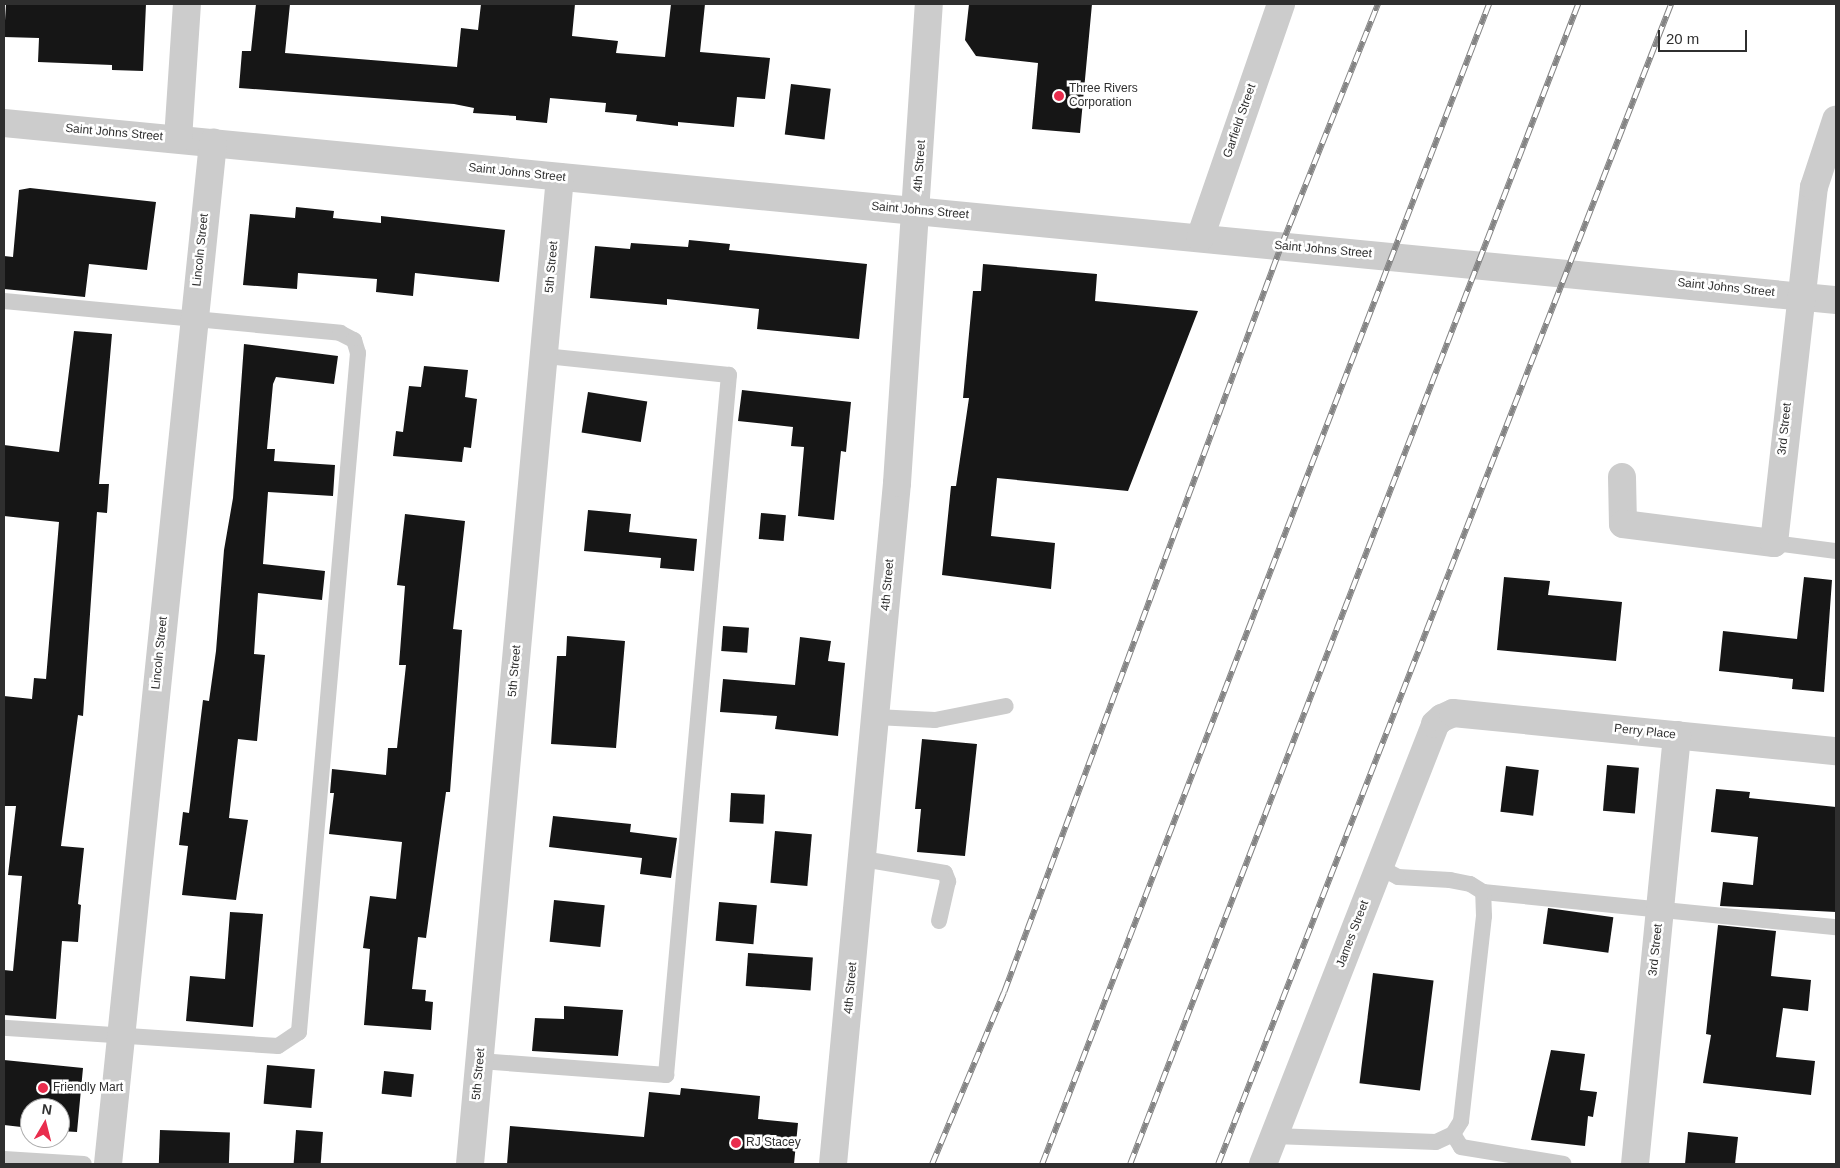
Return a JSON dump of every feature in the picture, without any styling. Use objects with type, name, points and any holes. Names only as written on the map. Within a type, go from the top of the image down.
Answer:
[{"type":"street","points":[[178,139],[187,4]]},
{"type":"street","name":"4th Street","points":[[833,1164],[876,717],[917,211],[929,4]]},
{"type":"street","name":"Garfield Street","points":[[1200,238],[1281,4]]},
{"type":"street","name":"3rd Street","points":[[1774,543],[1795,333],[1804,296],[1814,187],[1836,120]]},
{"type":"street","name":"Saint Johns Street","points":[[4,123],[1836,300]]},
{"type":"street","name":"Lincoln Street","points":[[108,1164],[212,142]]},
{"type":"street","name":"5th Street","points":[[470,1164],[560,177]]},
{"type":"street","points":[[1622,477],[1623,524],[1774,543]]},
{"type":"street","name":"Perry Place","points":[[1453,713],[1836,751]]},
{"type":"street","name":"James Street","points":[[1263,1164],[1435,724],[1453,713]]},
{"type":"street","name":"3rd Street","points":[[1635,1164],[1677,735]]},
{"type":"lane","points":[[4,301],[340,333],[354,340],[358,353],[299,1032],[278,1046],[4,1028]]},
{"type":"lane","points":[[480,1061],[666,1075],[668,1055],[729,375],[544,356]]},
{"type":"lane","points":[[1774,543],[1836,550]]},
{"type":"lane","points":[[876,717],[935,720],[1006,706]]},
{"type":"lane","points":[[863,859],[945,873],[948,881],[938,921]]},
{"type":"lane","points":[[1379,867],[1398,877],[1450,880],[1470,884],[1483,892],[1836,927]]},
{"type":"lane","points":[[1274,1136],[1436,1142],[1453,1134],[1461,1121],[1484,916],[1483,892]]},
{"type":"lane","points":[[1453,1134],[1460,1147],[1564,1164]]},
{"type":"lane","points":[[4,1159],[84,1164]]},
{"type":"building","points":[[6,4],[146,4],[143,71],[112,70],[112,65],[38,62],[39,38],[4,37]]},
{"type":"building","points":[[256,4],[290,4],[285,53],[457,67],[461,28],[478,30],[481,4],[575,4],[572,36],[618,41],[616,53],[665,57],[671,4],[705,4],[700,52],[770,58],[765,99],[737,97],[734,127],[678,122],[678,126],[636,121],[637,115],[605,112],[606,103],[550,98],[547,123],[516,120],[516,116],[473,113],[474,108],[454,104],[239,88],[242,51],[251,51]]},
{"type":"building","name":"Three Rivers Corporation","points":[[969,4],[1092,4],[1080,133],[1032,129],[1038,63],[976,56],[965,40]]},
{"type":"building","points":[[791,84],[831,89],[824,139],[785,135]]},
{"type":"building","points":[[30,188],[156,202],[147,270],[89,264],[85,297],[4,289],[4,256],[13,257],[19,190]]},
{"type":"building","points":[[296,207],[334,211],[333,218],[381,223],[381,216],[505,230],[499,282],[415,273],[413,296],[376,292],[377,279],[298,273],[297,289],[243,285],[250,214],[295,218]]},
{"type":"building","points":[[689,240],[730,244],[729,250],[867,264],[859,339],[757,329],[759,309],[667,299],[667,305],[590,298],[595,246],[630,249],[631,243],[688,247]]},
{"type":"building","points":[[983,264],[1097,274],[1095,301],[1198,311],[1128,491],[997,478],[991,536],[1055,543],[1051,589],[942,575],[951,486],[956,486],[969,398],[963,398],[973,291],[981,291]]},
{"type":"building","points":[[74,331],[112,334],[99,484],[109,484],[107,513],[97,512],[83,716],[78,715],[61,846],[84,848],[78,904],[81,905],[78,942],[62,941],[56,1019],[4,1015],[4,970],[13,971],[22,876],[8,875],[16,806],[4,806],[4,696],[32,699],[34,678],[46,679],[59,522],[4,516],[4,445],[59,452]]},
{"type":"building","points":[[244,344],[338,356],[334,384],[276,377],[273,384],[267,449],[275,449],[274,461],[335,465],[333,496],[268,492],[263,564],[325,571],[322,600],[258,593],[254,654],[265,655],[257,741],[238,739],[229,818],[248,820],[236,900],[182,895],[188,846],[179,845],[183,812],[189,813],[203,700],[209,701],[216,651],[224,550],[233,498]]},
{"type":"building","points":[[424,366],[468,370],[465,397],[477,399],[471,448],[464,447],[462,462],[393,456],[396,431],[403,432],[409,386],[421,387]]},
{"type":"building","points":[[742,390],[851,402],[846,452],[841,451],[834,520],[798,516],[804,447],[791,446],[793,427],[738,421]]},
{"type":"building","points":[[588,392],[647,401],[641,442],[582,432]]},
{"type":"building","points":[[588,510],[631,514],[629,532],[697,539],[694,571],[660,568],[661,558],[584,551]]},
{"type":"building","points":[[761,513],[786,515],[784,541],[759,539]]},
{"type":"building","points":[[405,514],[465,521],[453,629],[462,630],[450,792],[446,792],[426,938],[418,937],[412,989],[426,990],[425,1001],[433,1002],[431,1030],[364,1025],[370,949],[363,948],[370,896],[396,899],[402,842],[329,834],[334,793],[330,793],[332,769],[386,775],[388,748],[397,748],[406,665],[399,665],[405,586],[397,585]]},
{"type":"building","points":[[1504,577],[1550,581],[1548,595],[1622,602],[1616,661],[1497,650]]},
{"type":"building","points":[[1804,577],[1832,580],[1824,692],[1792,689],[1793,679],[1719,671],[1723,631],[1797,639]]},
{"type":"building","points":[[723,626],[749,628],[747,653],[721,651]]},
{"type":"building","points":[[567,636],[625,641],[616,748],[551,744],[557,656],[566,656]]},
{"type":"building","points":[[800,637],[831,641],[828,661],[845,663],[838,736],[775,729],[777,716],[720,712],[723,679],[795,685]]},
{"type":"building","points":[[922,739],[977,744],[965,856],[917,852],[921,809],[915,809]]},
{"type":"building","points":[[1607,765],[1639,768],[1635,814],[1603,811]]},
{"type":"building","points":[[1506,766],[1539,770],[1533,816],[1500,812]]},
{"type":"building","points":[[1716,789],[1750,792],[1749,798],[1836,807],[1836,912],[1720,906],[1723,882],[1753,885],[1758,837],[1711,832]]},
{"type":"building","points":[[731,793],[765,795],[763,824],[729,822]]},
{"type":"building","points":[[553,816],[631,824],[630,832],[677,838],[671,878],[640,874],[642,858],[549,847]]},
{"type":"building","points":[[775,831],[812,834],[807,886],[770,883]]},
{"type":"building","points":[[554,900],[605,905],[600,947],[550,942]]},
{"type":"building","points":[[719,902],[757,905],[753,944],[716,941]]},
{"type":"building","points":[[1548,908],[1613,917],[1608,953],[1543,944]]},
{"type":"building","points":[[230,912],[263,914],[253,1027],[186,1021],[190,976],[225,979]]},
{"type":"building","points":[[1718,925],[1776,931],[1771,976],[1811,980],[1808,1011],[1783,1008],[1776,1057],[1815,1061],[1811,1095],[1703,1083],[1711,1035],[1706,1034]]},
{"type":"building","points":[[748,953],[813,958],[811,990],[746,986]]},
{"type":"building","points":[[1373,973],[1434,980],[1420,1091],[1359,1083]]},
{"type":"building","points":[[564,1006],[623,1010],[618,1056],[532,1051],[535,1018],[564,1019]]},
{"type":"building","points":[[1551,1050],[1585,1054],[1580,1090],[1597,1092],[1593,1117],[1588,1116],[1585,1146],[1531,1140]]},
{"type":"building","name":"Friendly Mart","points":[[4,1060],[83,1068],[77,1132],[70,1132],[70,1098],[20,1098],[20,1127],[4,1125]]},
{"type":"building","points":[[267,1065],[315,1069],[311,1108],[264,1104]]},
{"type":"building","points":[[384,1071],[414,1074],[411,1097],[382,1094]]},
{"type":"building","points":[[681,1088],[760,1096],[758,1119],[798,1123],[794,1164],[507,1164],[510,1126],[644,1137],[649,1092],[680,1095]]},
{"type":"building","points":[[160,1130],[230,1132],[229,1164],[159,1164]]},
{"type":"building","points":[[296,1130],[323,1132],[321,1164],[294,1164]]},
{"type":"building","points":[[1688,1132],[1738,1137],[1735,1164],[1685,1164]]},
{"type":"railway","points":[[932,1164],[1004,992],[1281,246],[1378,4]]},
{"type":"railway","points":[[1042,1164],[1489,4]]},
{"type":"railway","points":[[1130,1164],[1578,4]]},
{"type":"railway","points":[[1218,1164],[1671,4]]},
{"type":"place","name":"Three Rivers Corporation","points":[[1059,96]]},
{"type":"place","name":"Friendly Mart","points":[[43,1088]]},
{"type":"place","name":"RJ Stacey","points":[[736,1143]]}]
